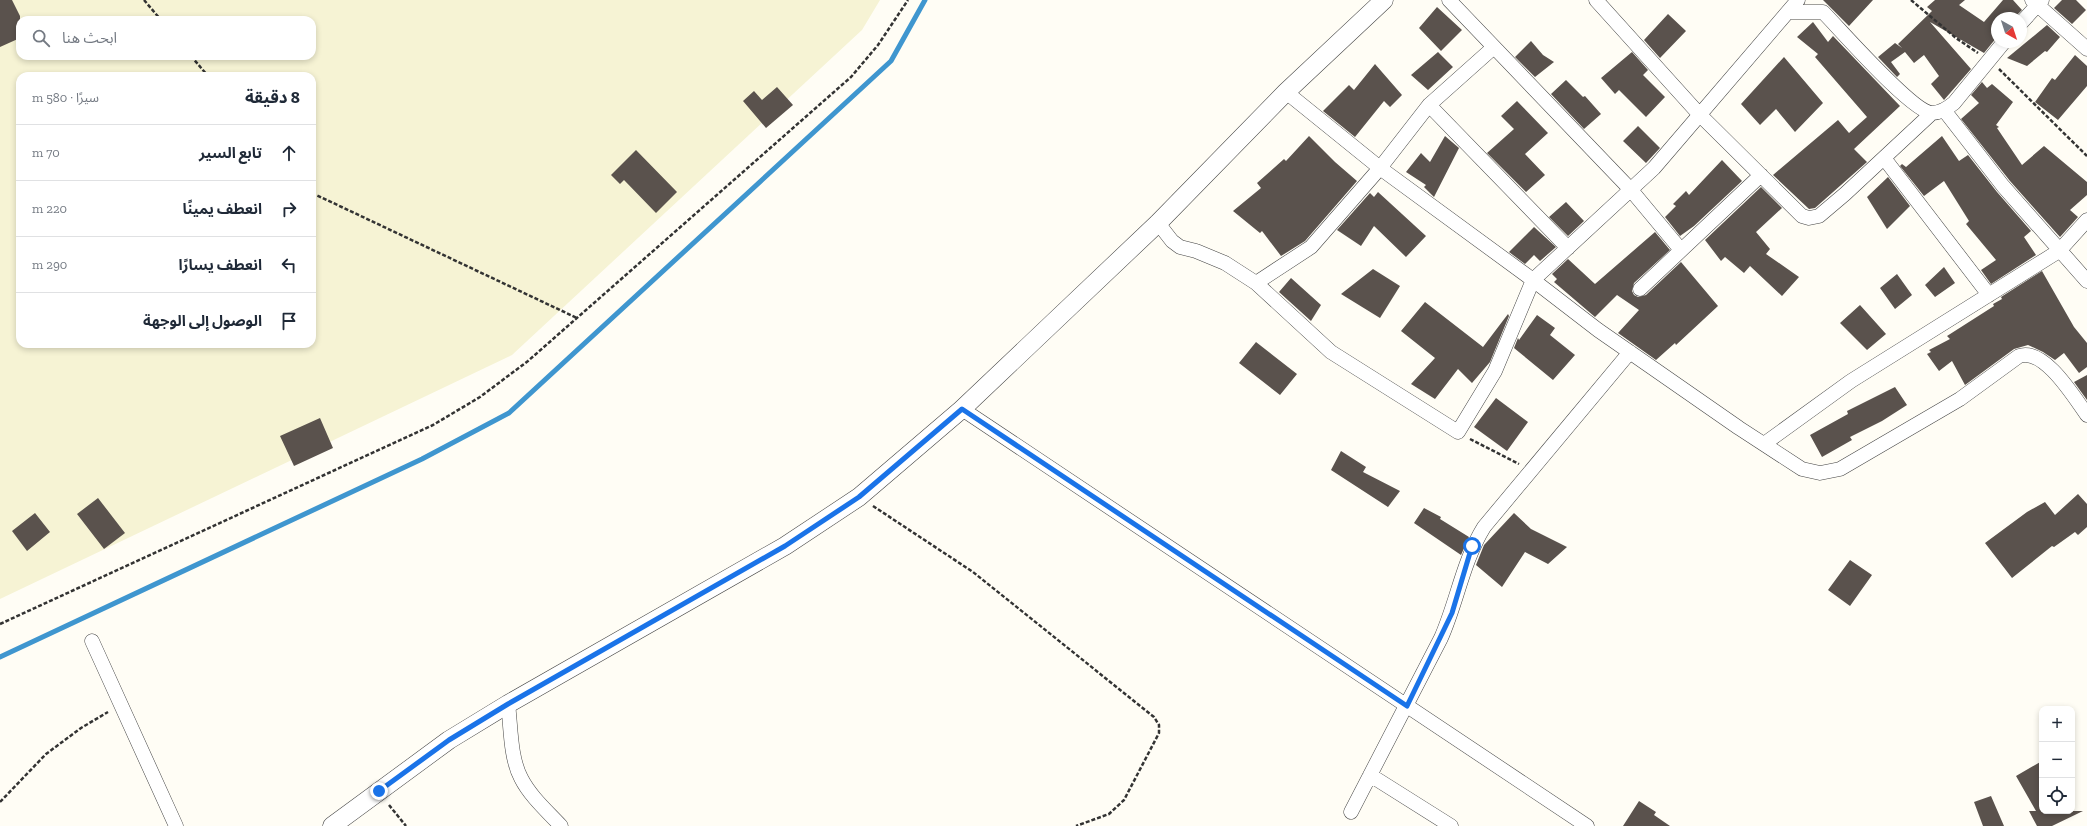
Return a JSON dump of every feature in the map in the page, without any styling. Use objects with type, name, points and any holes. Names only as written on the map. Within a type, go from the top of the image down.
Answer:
[{"type":"street","points":[[332,826],[449,740],[508,704],[785,546],[859,497],[962,409],[1158,223],[1286,92],[1384,0]]},
{"type":"street","points":[[1449,0],[1631,190],[1681,250]]},
{"type":"street","points":[[1596,0],[1699,114],[1802,216],[1809,218],[1818,216],[1938,111],[1966,90],[1999,48]]},
{"type":"street","points":[[1158,223],[1172,241],[1180,246],[1225,263],[1256,283],[1331,352],[1458,432],[1495,371],[1533,280],[1654,168],[1798,0]]},
{"type":"street","points":[[2027,15],[2037,1],[2087,49]]},
{"type":"street","points":[[1788,12],[1823,12],[1918,107],[1938,111],[2059,251],[2087,281]]},
{"type":"street","points":[[1256,283],[1310,247],[1380,168],[1429,105],[1494,47]]},
{"type":"street","points":[[1286,92],[1380,168],[1533,280],[1598,330],[1802,469],[1820,473],[1840,469],[1960,399],[2018,356],[2026,354],[2035,357],[2053,370],[2087,415]]},
{"type":"street","points":[[1429,105],[1568,248]]},
{"type":"street","points":[[1884,158],[1989,295]]},
{"type":"street","points":[[1640,289],[1761,175]]},
{"type":"street","points":[[1764,444],[1851,381],[2059,251],[2087,220]]},
{"type":"street","points":[[1351,812],[1407,706],[1452,613],[1472,546],[1484,527],[1530,470],[1630,352]]},
{"type":"street","points":[[962,409],[1407,706],[1567,821],[1587,826]]},
{"type":"street","points":[[92,641],[176,826]]},
{"type":"street","points":[[508,704],[516,765],[520,778],[528,790],[560,826]]},
{"type":"street","points":[[1370,775],[1451,826]]},
{"type":"path","points":[[144,0],[157,16]]},
{"type":"path","points":[[0,624],[433,425],[480,397],[528,361],[851,77],[878,45],[908,0]]},
{"type":"path","points":[[1911,0],[1956,38],[1989,59],[2087,156]]},
{"type":"path","points":[[194,60],[205,72]]},
{"type":"path","points":[[316,195],[577,318]]},
{"type":"path","points":[[1458,432],[1530,470]]},
{"type":"path","points":[[859,497],[973,572],[1154,717],[1159,725],[1159,733],[1124,800],[1109,814],[1076,826]]},
{"type":"path","points":[[0,802],[46,754],[82,728],[120,705]]},
{"type":"path","points":[[379,791],[406,826]]},
{"type":"shaded area","points":[[0,0],[880,0],[862,30],[512,355],[0,599]]},
{"type":"building","points":[[0,0],[12,0],[20,16],[16,16],[16,40],[0,47]]},
{"type":"building","points":[[1823,0],[1873,0],[1849,26]]},
{"type":"building","points":[[1935,0],[1965,0],[1959,5],[1984,22],[1991,14],[1991,44],[1984,53],[1930,22],[1971,69],[1944,100],[1931,84],[1939,76],[1924,55],[1914,63],[1905,52],[1891,62],[1900,74],[1897,77],[1878,57],[1895,43],[1902,48],[1898,44],[1932,11],[1927,7]]},
{"type":"building","points":[[2003,0],[2013,0],[2022,10],[2020,12],[1993,12]]},
{"type":"building","points":[[2062,0],[2076,0],[2086,10],[2072,24],[2054,8]]},
{"type":"building","points":[[1437,7],[1462,30],[1441,51],[1419,28]]},
{"type":"building","points":[[1668,14],[1686,31],[1660,58],[1644,40]]},
{"type":"building","points":[[1813,22],[1828,42],[1833,36],[1900,106],[1854,149],[1867,162],[1815,208],[1809,209],[1773,175],[1838,120],[1849,133],[1867,117],[1815,57],[1818,54],[1797,37]]},
{"type":"building","points":[[2047,25],[2060,37],[2047,52],[2045,51],[2027,66],[2007,58],[2019,48],[2027,48],[2027,42]]},
{"type":"building","points":[[1531,41],[1543,55],[1554,62],[1535,77],[1515,57]]},
{"type":"building","points":[[1438,52],[1453,67],[1428,90],[1411,75]]},
{"type":"building","points":[[1632,52],[1648,70],[1643,75],[1665,97],[1646,117],[1619,90],[1615,94],[1601,78]]},
{"type":"building","points":[[2075,55],[2087,66],[2087,86],[2058,120],[2035,102],[2052,78],[2055,80]]},
{"type":"building","points":[[1784,57],[1823,103],[1795,132],[1776,109],[1760,125],[1741,104]]},
{"type":"building","points":[[1375,64],[1402,95],[1390,107],[1384,101],[1355,137],[1323,111],[1349,85],[1354,90]]},
{"type":"building","points":[[1566,80],[1583,97],[1585,96],[1601,114],[1584,129],[1551,94]]},
{"type":"building","points":[[1982,82],[1987,88],[1992,84],[2013,102],[1996,125],[1999,127],[1997,128],[2022,165],[2044,146],[2087,182],[2087,195],[2070,210],[2078,217],[2060,237],[2010,181],[1961,119],[1979,103],[1971,95]]},
{"type":"building","points":[[777,87],[793,105],[766,128],[743,101],[754,91],[762,100]]},
{"type":"building","points":[[1517,101],[1548,133],[1525,154],[1545,175],[1526,192],[1487,153],[1514,129],[1501,116]]},
{"type":"building","points":[[1638,126],[1660,148],[1646,163],[1623,141]]},
{"type":"building","points":[[1309,136],[1357,181],[1305,241],[1281,256],[1262,231],[1260,233],[1233,211],[1261,188],[1257,183],[1284,159],[1286,161]]},
{"type":"building","points":[[1445,136],[1459,148],[1434,197],[1424,187],[1426,185],[1406,172],[1421,153],[1430,162]]},
{"type":"building","points":[[1942,136],[1959,161],[1968,155],[1997,192],[2031,231],[2024,237],[2036,255],[1991,284],[1981,270],[1996,260],[1966,224],[1969,221],[1944,181],[1924,196],[1900,166],[1902,164],[1906,167]]},
{"type":"building","points":[[636,150],[677,192],[656,213],[624,180],[620,184],[611,175]]},
{"type":"building","points":[[1722,160],[1742,181],[1694,226],[1680,236],[1665,217],[1676,206],[1673,204],[1686,191],[1689,195]]},
{"type":"building","points":[[1888,177],[1910,206],[1887,229],[1867,197]]},
{"type":"building","points":[[1761,187],[1782,208],[1756,232],[1770,249],[1766,254],[1799,277],[1782,296],[1750,266],[1744,273],[1725,257],[1721,261],[1705,240]]},
{"type":"building","points":[[1378,192],[1426,236],[1406,257],[1374,226],[1361,246],[1337,230],[1370,193],[1374,197]]},
{"type":"building","points":[[1566,202],[1584,221],[1568,236],[1549,217]]},
{"type":"building","points":[[1534,227],[1556,247],[1540,261],[1534,255],[1525,264],[1509,252]]},
{"type":"building","points":[[1655,232],[1670,250],[1634,283],[1632,291],[1634,295],[1638,297],[1646,295],[1681,262],[1718,306],[1676,345],[1675,343],[1656,360],[1618,333],[1639,310],[1617,295],[1595,317],[1554,282],[1557,279],[1552,274],[1568,259],[1595,284]]},
{"type":"building","points":[[1944,267],[1955,283],[1935,297],[1925,285]]},
{"type":"building","points":[[1373,269],[1400,286],[1380,318],[1341,294]]},
{"type":"building","points":[[2042,271],[2074,327],[2087,343],[2087,367],[2079,373],[2064,353],[2055,360],[2028,345],[2014,349],[1965,385],[1952,361],[1939,371],[1927,354],[1931,352],[1929,350],[1950,339],[1947,336],[1994,306],[1993,304],[2002,299],[2001,297]]},
{"type":"building","points":[[1897,274],[1912,295],[1895,309],[1880,288]]},
{"type":"building","points":[[1291,278],[1321,305],[1311,321],[1279,292]]},
{"type":"building","points":[[1425,302],[1483,347],[1508,314],[1509,316],[1490,362],[1472,383],[1458,369],[1435,399],[1411,384],[1435,358],[1401,331]]},
{"type":"building","points":[[1860,305],[1886,334],[1867,350],[1840,323]]},
{"type":"building","points":[[1537,315],[1555,328],[1550,335],[1575,355],[1553,380],[1514,348],[1518,338],[1519,340]]},
{"type":"building","points":[[1256,342],[1297,374],[1280,395],[1239,363]]},
{"type":"building","points":[[2087,375],[2087,400],[2074,382]]},
{"type":"building","points":[[1895,387],[1907,405],[1882,421],[1850,437],[1852,440],[1822,457],[1810,435],[1848,414],[1847,411]]},
{"type":"building","points":[[1496,398],[1528,422],[1507,451],[1474,427]]},
{"type":"building","points":[[320,418],[333,448],[294,466],[280,436]]},
{"type":"building","points":[[1341,451],[1366,467],[1363,472],[1400,491],[1388,507],[1331,470]]},
{"type":"building","points":[[2078,494],[2087,504],[2087,527],[2078,535],[2075,532],[2054,547],[2052,546],[2012,578],[1985,543],[2027,512],[2045,502],[2055,515]]},
{"type":"building","points":[[98,498],[125,533],[104,549],[77,514]]},
{"type":"building","points":[[1424,508],[1441,517],[1440,519],[1469,537],[1461,555],[1414,523]]},
{"type":"building","points":[[35,513],[50,532],[27,551],[12,531]]},
{"type":"building","points":[[1514,513],[1531,529],[1567,547],[1548,564],[1525,552],[1502,587],[1476,565],[1484,545]]},
{"type":"building","points":[[1850,560],[1872,575],[1850,606],[1828,590]]},
{"type":"building","points":[[2039,763],[2039,814],[2075,814],[2075,811],[2083,811],[2052,826],[2037,826],[2029,811],[2036,811],[2016,776]]},
{"type":"building","points":[[1991,796],[2004,826],[1983,826],[1974,802]]},
{"type":"building","points":[[1639,801],[1656,812],[1654,815],[1670,826],[1623,826]]},
{"type":"waterway","points":[[0,657],[422,459],[509,413],[891,61],[925,0]]},
{"type":"route","points":[[379,791],[449,740],[508,704],[785,546],[859,497],[894,470],[962,409],[1407,706],[1442,638],[1452,613],[1472,546]]}]
